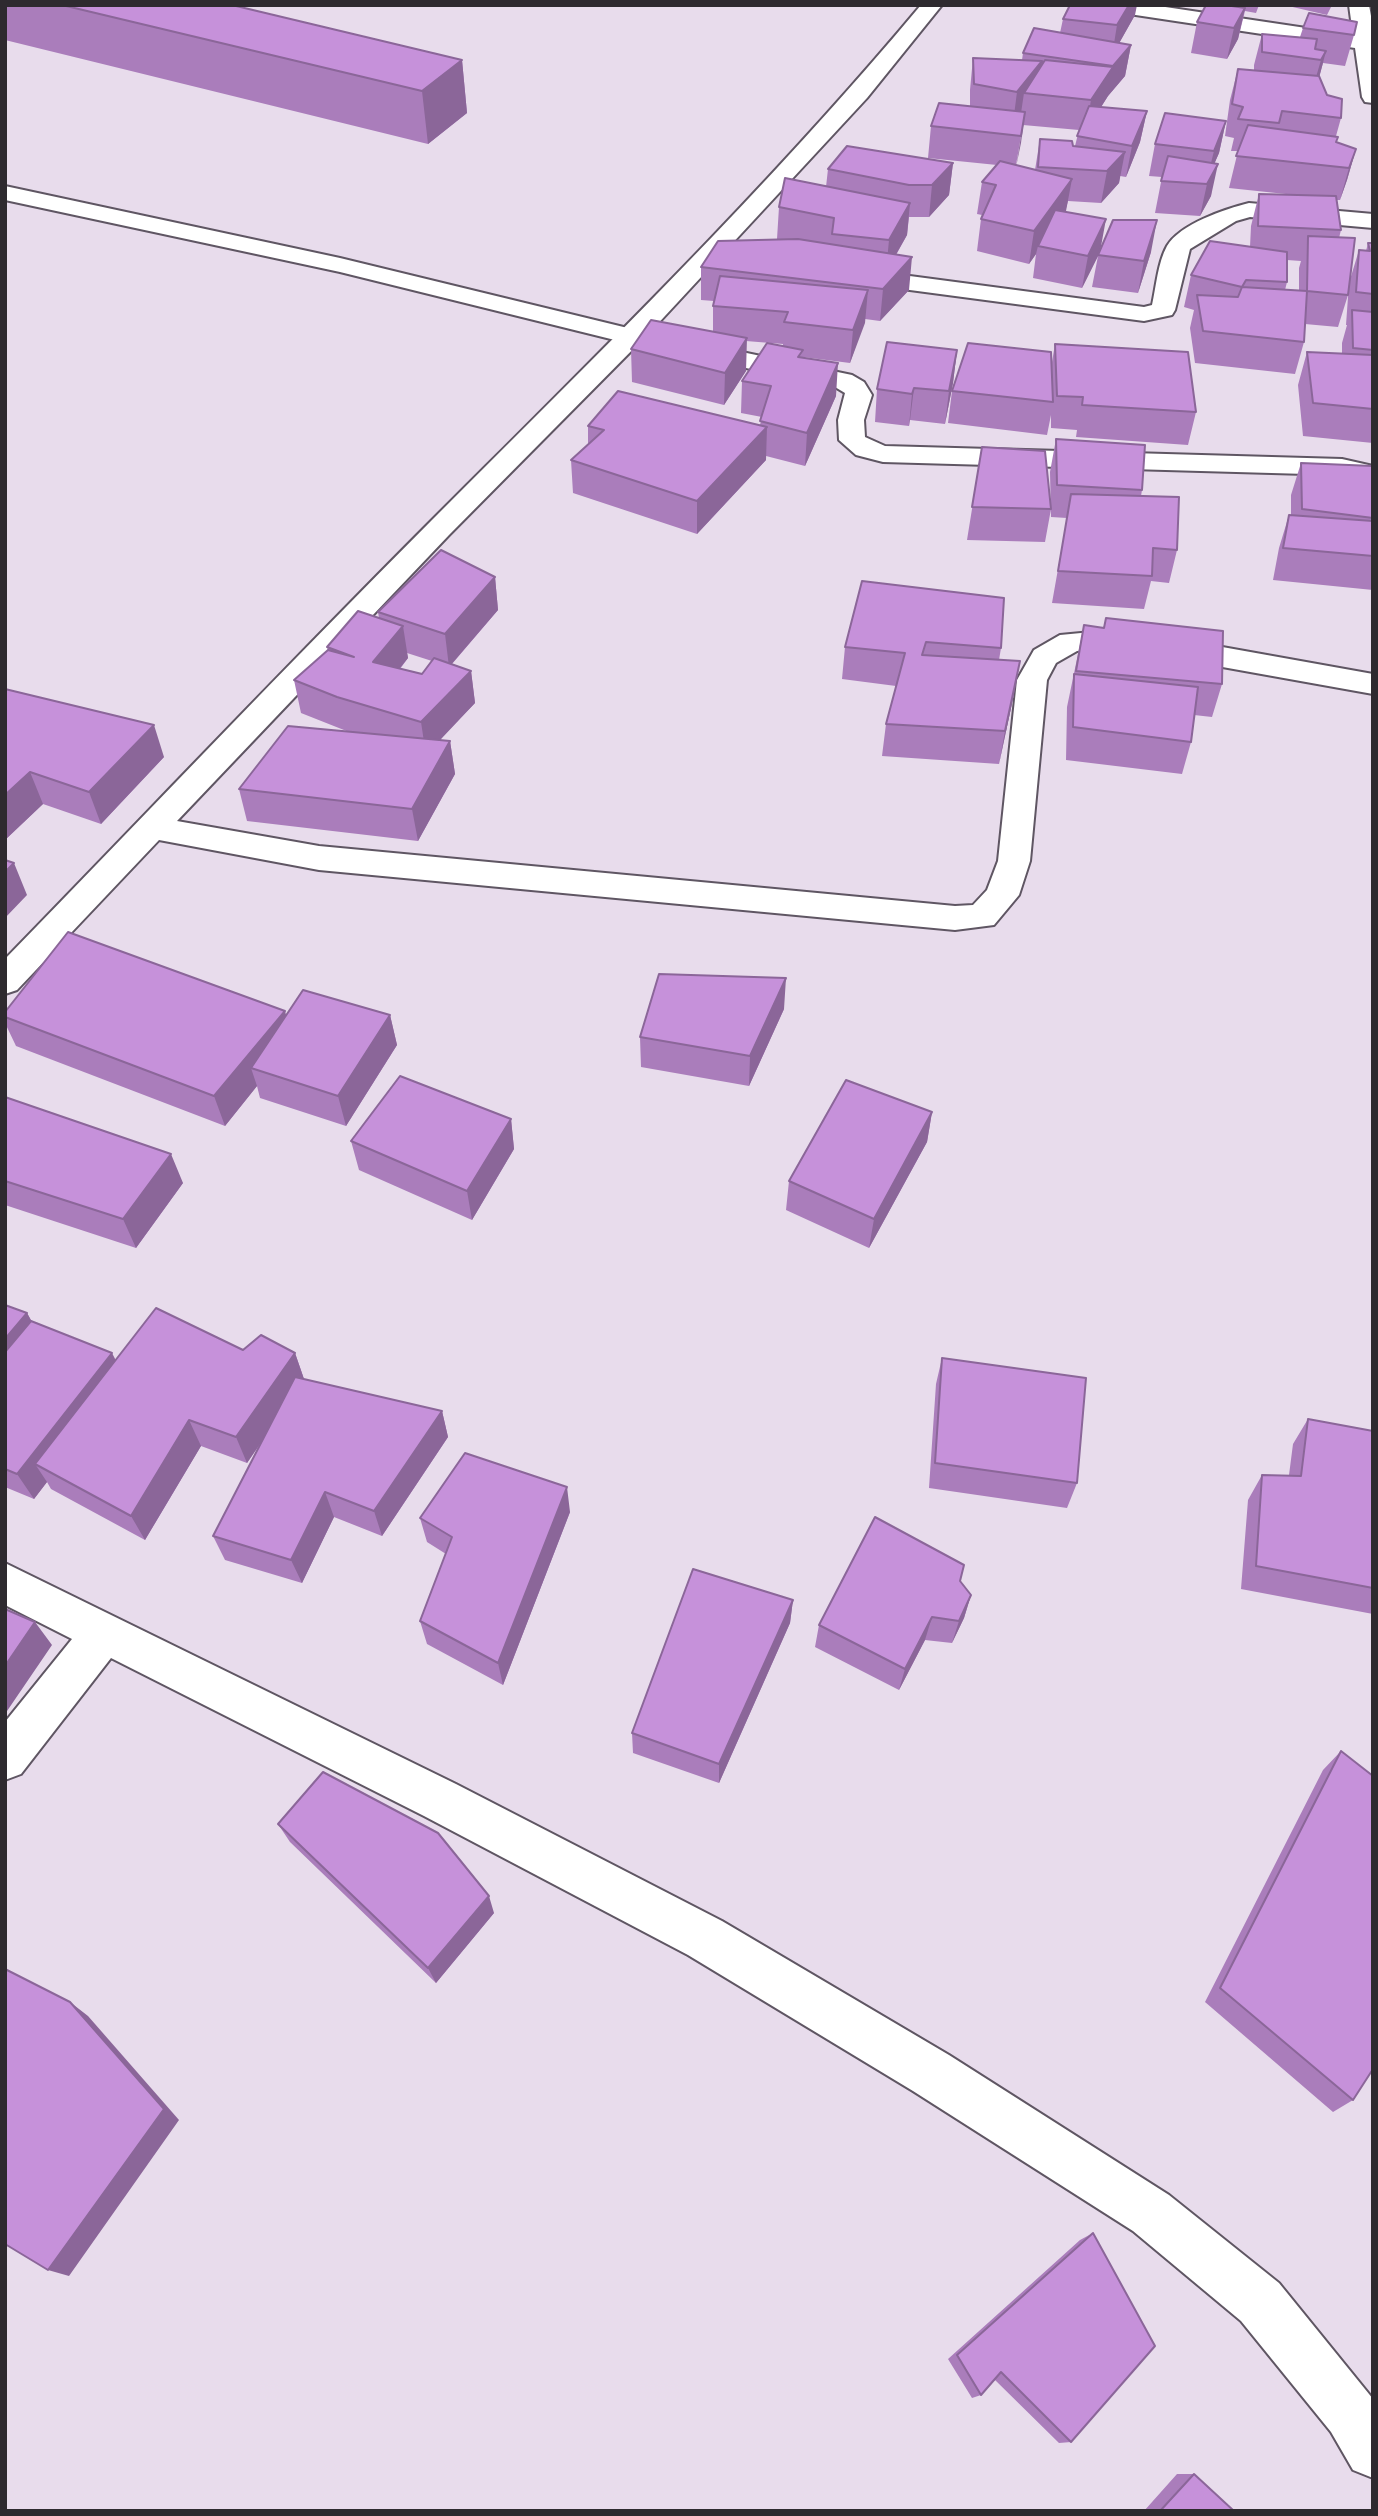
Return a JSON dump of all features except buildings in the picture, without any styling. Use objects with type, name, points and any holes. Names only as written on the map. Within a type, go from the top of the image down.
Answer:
[{"type":"street","points":[[5,981],[439,529],[652,341],[932,5]]},
{"type":"street","points":[[1109,5],[1363,43]]},
{"type":"street","points":[[1359,5],[1373,97]]},
{"type":"street","points":[[5,193],[340,265],[652,341],[843,381],[855,388],[859,395],[851,420],[852,440],[866,449],[883,454],[1342,467],[1373,474]]},
{"type":"street","points":[[828,272],[1144,314],[1163,310],[1178,248],[1184,240],[1228,216],[1250,210],[1373,221]]},
{"type":"street","points":[[153,828],[319,858],[914,914],[982,916],[1002,895],[1014,861],[1032,680],[1045,657],[1070,642],[1102,640],[1161,646],[1373,684]]},
{"type":"street","points":[[5,1583],[440,1800],[705,1938],[931,2073],[1151,2213],[1260,2302],[1350,2413],[1373,2450]]},
{"type":"street","points":[[5,1758],[104,1632]]}]
